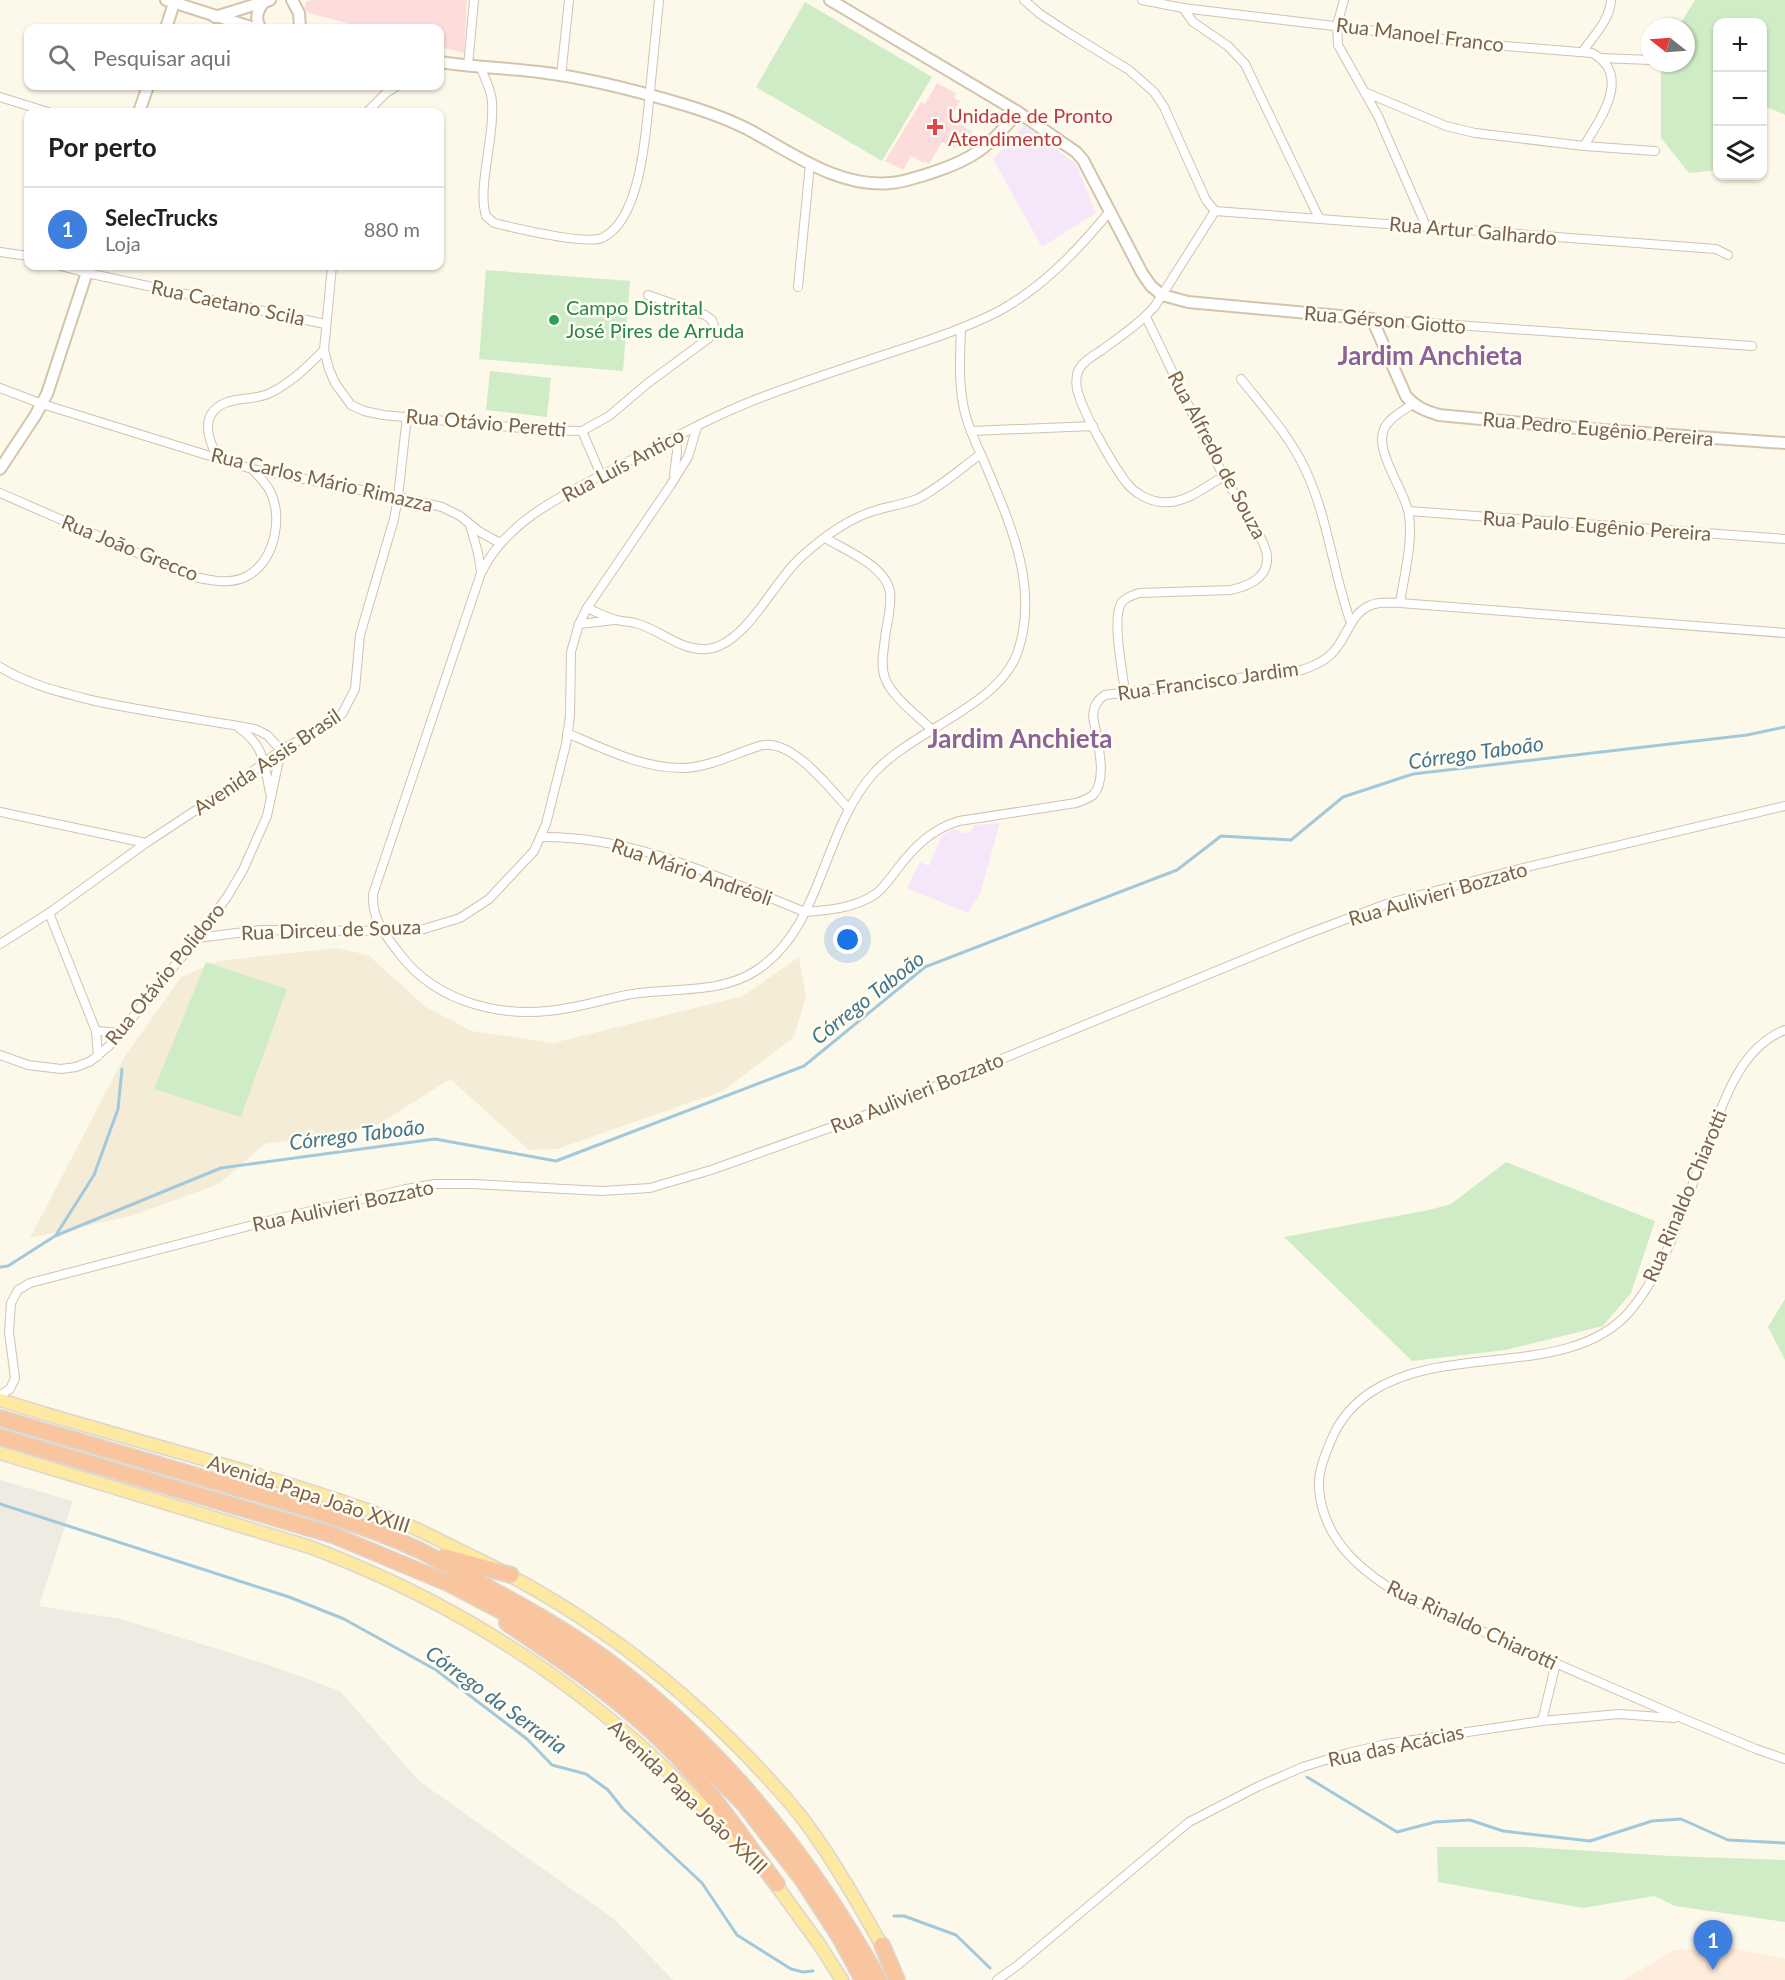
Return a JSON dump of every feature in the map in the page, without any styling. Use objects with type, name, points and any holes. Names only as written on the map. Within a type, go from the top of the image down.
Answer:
[{"type":"highway","name":"Avenida Papa João XXIII","points":[[0,1418],[299,1506],[419,1550],[516,1602],[577,1640],[619,1669],[683,1724],[745,1788],[797,1851],[844,1918],[879,1980]]},
{"type":"highway","name":"Avenida Papa João XXIII","points":[[0,1437],[333,1535],[450,1584],[520,1619],[569,1650],[671,1731],[743,1803],[776,1843],[818,1901],[863,1980]]},
{"type":"highway","points":[[419,1550],[511,1575]]},
{"type":"highway","points":[[450,1584],[565,1662],[637,1718],[687,1766],[777,1884]]},
{"type":"highway","points":[[882,1944],[897,1980]]},
{"type":"main road","name":"Avenida Papa João XXIII","points":[[0,1400],[342,1501],[404,1524],[511,1575],[585,1620],[674,1685],[723,1731],[781,1792],[805,1821],[840,1872],[902,1980]]},
{"type":"main road","name":"Avenida Papa João XXIII","points":[[0,1453],[310,1547],[355,1564],[475,1624],[560,1681],[650,1754],[777,1884],[842,1980]]},
{"type":"street","points":[[292,0],[299,13],[300,24]]},
{"type":"street","points":[[468,66],[474,0]]},
{"type":"street","points":[[561,76],[569,0]]},
{"type":"street","points":[[481,68],[492,102],[491,140],[483,198],[486,216],[494,223],[582,240],[601,238],[612,230],[629,205],[637,182],[645,143],[659,0]]},
{"type":"street","points":[[830,0],[1018,112],[1076,152],[1083,160],[1146,279],[1162,295]]},
{"type":"street","points":[[844,0],[853,15]]},
{"type":"street","points":[[1024,0],[1059,27],[1129,70],[1154,92],[1164,107],[1206,200],[1215,211],[1146,317],[1090,358],[1079,370],[1076,387],[1093,426],[1126,483],[1147,498],[1160,502],[1174,502],[1224,476]]},
{"type":"street","name":"Rua Manoel Franco","points":[[1142,0],[1183,8],[1493,45],[1583,51],[1600,58]]},
{"type":"street","points":[[1344,0],[1337,25],[1338,45],[1367,93],[1426,226]]},
{"type":"street","points":[[1583,51],[1605,21],[1611,0]]},
{"type":"street","points":[[167,24],[172,1],[240,24]]},
{"type":"street","points":[[215,17],[267,1]]},
{"type":"street","points":[[259,24],[257,15],[267,1]]},
{"type":"street","points":[[1183,8],[1193,22],[1228,46],[1245,64],[1319,218]]},
{"type":"street","points":[[1584,146],[1610,95],[1612,77],[1600,58]]},
{"type":"street","points":[[1600,58],[1641,60]]},
{"type":"street","points":[[444,63],[561,76],[685,104],[720,117],[810,164],[859,181],[891,183],[947,168],[976,154],[999,134],[1018,112]]},
{"type":"street","points":[[444,67],[452,64]]},
{"type":"street","points":[[140,108],[147,90]]},
{"type":"street","points":[[372,108],[392,90]]},
{"type":"street","points":[[1367,93],[1446,126],[1503,138],[1655,151]]},
{"type":"street","points":[[0,97],[35,108]]},
{"type":"street","points":[[798,287],[810,164]]},
{"type":"street","name":"Rua Artur Galhardo","points":[[1215,211],[1716,249],[1728,255]]},
{"type":"street","name":"Rua Luís Antico","points":[[381,930],[375,920],[374,894],[481,573],[500,543],[521,522],[601,475],[763,396],[961,329],[1000,310],[1026,294],[1070,257],[1110,212]]},
{"type":"street","points":[[0,252],[24,255]]},
{"type":"street","points":[[0,469],[42,404],[58,365],[88,270]]},
{"type":"street","name":"Rua Caetano Scila","points":[[92,270],[325,324]]},
{"type":"street","points":[[218,458],[207,435],[208,424],[218,408],[226,403],[268,394],[283,386],[324,350],[332,270]]},
{"type":"street","name":"Rua Otávio Peretti","points":[[324,350],[335,383],[351,405],[364,411],[543,430],[582,431],[609,416],[648,383],[704,342],[713,332],[712,320],[705,315],[648,295]]},
{"type":"street","name":"Rua Gérson Giotto","points":[[1162,295],[1174,300],[1205,304],[1372,319],[1752,346]]},
{"type":"street","name":"Rua Alfredo de Souza","points":[[1125,692],[1117,617],[1122,601],[1139,593],[1237,588],[1252,583],[1260,577],[1267,557],[1266,550],[1224,476],[1146,317]]},
{"type":"street","points":[[1372,319],[1401,388],[1413,404],[1386,425],[1381,441],[1409,511],[1410,536],[1400,603]]},
{"type":"street","points":[[381,930],[403,959],[421,977],[446,993],[488,1009],[546,1011],[567,1009],[622,995],[724,984],[756,970],[790,940],[805,912],[833,841],[849,809],[872,775],[899,750],[993,688],[1014,663],[1024,626],[1025,581],[1011,526],[971,431],[961,396],[959,377],[961,329]]},
{"type":"street","points":[[1241,379],[1282,431],[1305,468],[1314,491],[1351,623]]},
{"type":"street","name":"Rua Carlos Mário Rimazza","points":[[0,388],[42,404],[252,469],[442,507],[500,543]]},
{"type":"street","name":"Rua Pedro Eugênio Pereira","points":[[1413,404],[1425,411],[1457,418],[1785,443]]},
{"type":"street","name":"Avenida Assis Brasil","points":[[0,944],[49,913],[281,750],[331,723],[342,714],[356,682],[360,635],[398,497],[407,416]]},
{"type":"street","points":[[971,431],[1093,426]]},
{"type":"street","name":"Rua Dirceu de Souza","points":[[197,938],[261,930],[404,931],[424,929],[460,918],[499,890],[530,857],[542,837],[570,717],[571,652],[579,624],[587,608],[688,457],[697,427]]},
{"type":"street","points":[[582,431],[601,475]]},
{"type":"street","name":"Rua Dirceu de Souza","points":[[674,479],[676,437]]},
{"type":"street","points":[[587,608],[616,620],[642,626],[691,648],[706,649],[728,642],[740,633],[780,579],[825,538],[858,517],[875,510],[915,500],[981,454]]},
{"type":"street","name":"Rua João Grecco","points":[[0,494],[190,576],[210,581],[231,581],[248,576],[261,564],[275,536],[276,522],[271,492],[252,469]]},
{"type":"street","name":"Rua Paulo Eugênio Pereira","points":[[1409,511],[1785,540]]},
{"type":"street","points":[[469,524],[478,553],[481,573]]},
{"type":"street","points":[[825,538],[869,564],[886,579],[890,592],[882,663],[885,680],[894,693],[931,729]]},
{"type":"street","name":"Rua Francisco Jardim","points":[[805,912],[845,907],[876,894],[918,844],[945,825],[1087,800],[1095,793],[1100,782],[1101,770],[1093,716],[1098,699],[1105,695],[1302,670],[1314,666],[1334,651],[1359,613],[1378,603],[1785,633]]},
{"type":"street","points":[[579,624],[616,620]]},
{"type":"street","points":[[0,667],[28,682],[64,693],[122,707],[255,729],[267,735],[281,750]]},
{"type":"street","name":"Rua Otávio Polidoro","points":[[235,725],[252,737],[257,744],[264,763],[271,796]]},
{"type":"street","points":[[567,733],[612,753],[645,763],[682,768],[701,766],[763,745],[779,747],[791,752],[808,765],[849,809]]},
{"type":"street","name":"Rua Otávio Polidoro","points":[[0,1055],[28,1065],[61,1069],[76,1067],[98,1056],[120,1033],[197,938],[227,897],[243,870],[261,831],[281,750]]},
{"type":"street","name":"Rua Aulivieri Bozzato","points":[[0,1395],[10,1389],[15,1377],[9,1332],[11,1303],[18,1290],[30,1283],[272,1220],[435,1184],[603,1191],[650,1188],[711,1170],[863,1116],[1299,937],[1389,903],[1523,868],[1785,806]]},
{"type":"street","points":[[0,812],[146,843]]},
{"type":"street","name":"Rua Mário Andréoli","points":[[542,837],[590,839],[630,846],[691,867],[805,912]]},
{"type":"street","points":[[49,913],[96,1032],[98,1056]]},
{"type":"street","name":"Rua Rinaldo Chiarotti","points":[[1785,1030],[1757,1048],[1743,1066],[1728,1092],[1665,1254],[1648,1285],[1613,1328],[1594,1339],[1567,1348],[1533,1355],[1442,1365],[1386,1382],[1358,1401],[1337,1426],[1325,1454],[1319,1482],[1321,1504],[1328,1526],[1341,1548],[1381,1584],[1408,1599],[1684,1719],[1785,1759]]},
{"type":"street","points":[[96,1032],[120,1033]]},
{"type":"street","points":[[1542,1721],[1556,1663]]},
{"type":"street","name":"Rua das Acácias","points":[[997,1980],[1027,1958],[1189,1822],[1259,1786],[1303,1767],[1348,1753],[1421,1738],[1542,1721],[1619,1714],[1684,1719]]},
{"type":"shaded area","points":[[467,0],[464,53],[444,48],[444,24],[351,24],[308,13],[304,7],[307,1]]},
{"type":"shaded area","name":"Unidade de Pronto Atendimento","points":[[937,83],[956,93],[954,98],[960,101],[949,121],[972,131],[966,142],[960,139],[955,148],[942,142],[929,164],[911,156],[903,170],[885,161],[921,102],[925,104]]},
{"type":"shaded area","points":[[1024,125],[1076,164],[1096,213],[1042,247],[993,159]]},
{"type":"shaded area","points":[[1000,823],[980,894],[968,913],[907,888],[920,862],[929,866],[942,835],[954,829],[964,833],[971,832],[974,825]]},
{"type":"shaded area","points":[[337,948],[368,955],[426,1007],[472,1031],[553,1043],[743,996],[799,957],[806,996],[794,1037],[723,1091],[557,1149],[529,1150],[450,1079],[376,1126],[265,1144],[219,1184],[131,1216],[30,1238],[123,1059],[181,977],[218,961]]},
{"type":"shaded area","points":[[0,1480],[73,1501],[39,1606],[121,1619],[269,1665],[340,1691],[419,1781],[614,1919],[673,1980],[0,1980]]},
{"type":"shaded area","points":[[1731,1948],[1785,1959],[1785,1980],[1624,1980],[1674,1950]]},
{"type":"green space","points":[[1695,0],[1785,0],[1785,115],[1767,107],[1767,18],[1713,18],[1713,170],[1689,173],[1661,138],[1661,72],[1695,72],[1695,18],[1684,18]]},
{"type":"green space","points":[[805,2],[932,77],[882,161],[756,87]]},
{"type":"green space","name":"Campo Distrital José Pires de Arruda","points":[[486,270],[630,281],[623,371],[479,359]]},
{"type":"green space","points":[[490,371],[551,378],[547,417],[486,410]]},
{"type":"green space","points":[[206,962],[287,989],[241,1117],[154,1089]]},
{"type":"green space","points":[[1506,1162],[1655,1221],[1631,1293],[1603,1326],[1506,1350],[1412,1361],[1284,1237],[1451,1204]]},
{"type":"green space","points":[[1785,1299],[1785,1360],[1768,1327]]},
{"type":"green space","points":[[1437,1847],[1528,1847],[1785,1860],[1785,1922],[1675,1906],[1654,1896],[1583,1908],[1438,1882]]},
{"type":"waterway","name":"Córrego Taboão","points":[[0,1267],[8,1266],[55,1236],[221,1168],[435,1139],[556,1161],[804,1066],[925,967],[1177,870],[1221,836],[1291,840],[1343,797],[1413,774],[1747,735],[1785,727]]},
{"type":"waterway","points":[[56,1235],[94,1175],[118,1109],[122,1069]]},
{"type":"waterway","name":"Córrego da Serraria","points":[[0,1504],[289,1597],[344,1619],[436,1670],[527,1739],[552,1765],[586,1774],[608,1790],[623,1809],[702,1883],[737,1935],[791,1969],[803,1972],[813,1971]]},
{"type":"waterway","points":[[1307,1777],[1397,1832],[1435,1822],[1470,1820],[1503,1831],[1590,1841],[1652,1821],[1681,1819],[1728,1840],[1785,1843]]},
{"type":"waterway","name":"Córrego da Serraria","points":[[894,1916],[904,1916],[956,1935],[990,1968]]},
{"type":"place","name":"Unidade de Pronto Atendimento","points":[[935,127]]},
{"type":"place","name":"Campo Distrital José Pires de Arruda","points":[[554,320]]},
{"type":"place","name":"SelecTrucks","points":[[1713,1970]]},
{"type":"district","name":"Jardim Anchieta","points":[[1430,356]]},
{"type":"district","name":"Jardim Anchieta","points":[[1020,739]]}]
